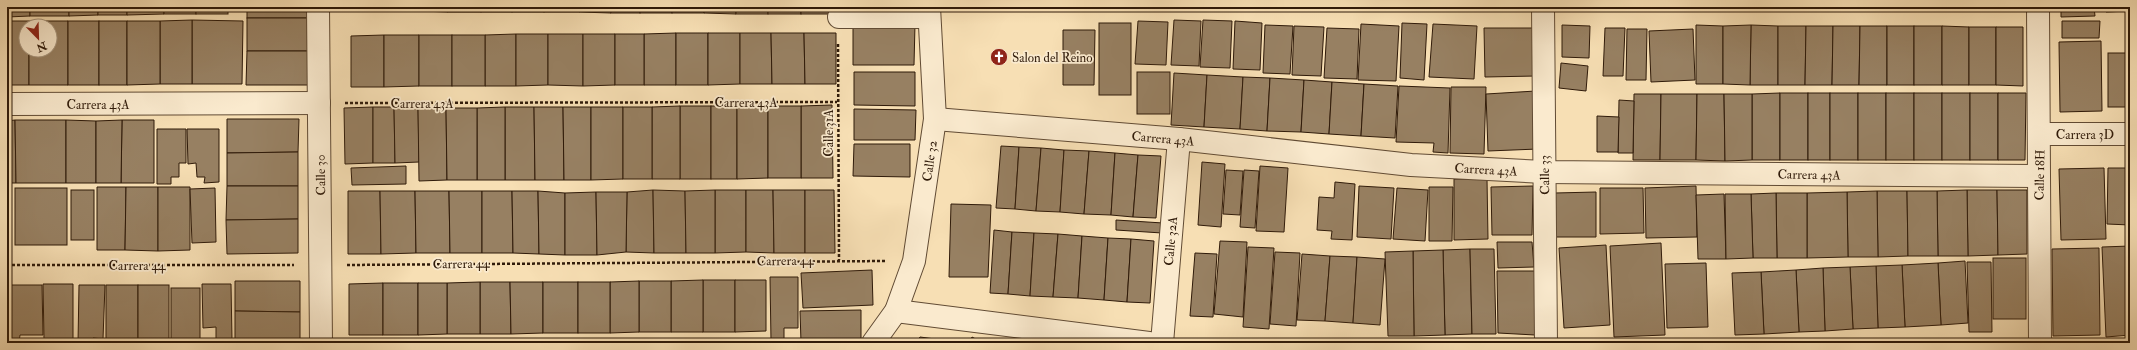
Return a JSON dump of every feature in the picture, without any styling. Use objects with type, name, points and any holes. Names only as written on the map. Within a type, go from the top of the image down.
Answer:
[{"type":"street","name":"Calle 30","points":[[318,7],[321,343]]},
{"type":"street","name":"Calle 33","points":[[1543,7],[1546,343]]},
{"type":"street","name":"Calle 18H","points":[[2038,7],[2040,343]]},
{"type":"street","points":[[838,17],[929,12]]},
{"type":"street","name":"Calle 32","points":[[874,343],[896,312],[914,261],[935,120],[929,12]]},
{"type":"street","name":"Carrera 43A","points":[[7,104],[319,103]]},
{"type":"street","name":"Carrera 43A","points":[[935,120],[1179,139],[1411,165],[1544,172],[2038,176]]},
{"type":"street","name":"Carrera 3D","points":[[2039,134],[2130,134]]},
{"type":"street","name":"Calle 32A","points":[[1162,343],[1179,139]]},
{"type":"street","points":[[896,312],[1149,343]]},
{"type":"path","name":"Calle 31A","points":[[838,17],[837,102],[839,260]]},
{"type":"path","name":"Carrera 43A","points":[[319,103],[837,102]]},
{"type":"path","name":"Carrera 44","points":[[7,265],[321,265],[839,260],[914,261]]},
{"type":"building","points":[[7,7],[30,7],[30,16],[7,17]]},
{"type":"building","points":[[30,7],[69,7],[69,16],[30,16]]},
{"type":"building","points":[[69,7],[98,7],[98,15],[69,16]]},
{"type":"building","points":[[98,7],[127,7],[127,15],[98,15]]},
{"type":"building","points":[[127,7],[164,7],[164,14],[127,15]]},
{"type":"building","points":[[164,7],[196,7],[196,14],[164,14]]},
{"type":"building","points":[[196,7],[228,7],[228,14],[196,14]]},
{"type":"building","points":[[247,7],[310,7],[310,18],[247,18]]},
{"type":"building","points":[[351,7],[384,7],[384,11],[351,11]]},
{"type":"building","points":[[384,7],[420,7],[420,11],[384,11]]},
{"type":"building","points":[[420,7],[448,7],[448,12],[420,11]]},
{"type":"building","points":[[448,7],[481,7],[481,12],[448,12]]},
{"type":"building","points":[[481,7],[512,7],[512,12],[481,12]]},
{"type":"building","points":[[512,7],[544,7],[544,12],[512,12]]},
{"type":"building","points":[[544,7],[579,7],[579,12],[544,12]]},
{"type":"building","points":[[579,7],[611,7],[611,13],[579,12]]},
{"type":"building","points":[[611,7],[640,7],[640,13],[611,13]]},
{"type":"building","points":[[640,7],[672,7],[672,13],[640,13]]},
{"type":"building","points":[[672,7],[704,7],[704,13],[672,13]]},
{"type":"building","points":[[704,7],[736,7],[736,14],[704,13]]},
{"type":"building","points":[[736,7],[768,7],[768,14],[736,14]]},
{"type":"building","points":[[768,7],[801,7],[801,14],[768,14]]},
{"type":"building","points":[[801,7],[832,7],[832,14],[801,14]]},
{"type":"building","points":[[2061,7],[2094,7],[2095,16],[2061,17]]},
{"type":"building","points":[[2106,7],[2130,7],[2130,11],[2106,12]]},
{"type":"building","points":[[247,18],[310,18],[310,51],[247,51]]},
{"type":"building","points":[[192,20],[243,21],[242,84],[192,84]]},
{"type":"building","points":[[192,20],[192,84],[160,84],[160,21]]},
{"type":"building","points":[[1174,20],[1201,21],[1199,66],[1171,65]]},
{"type":"building","points":[[1203,20],[1232,21],[1230,68],[1200,67]]},
{"type":"building","points":[[7,21],[18,21],[18,58],[29,58],[29,85],[7,85]]},
{"type":"building","points":[[58,21],[68,21],[68,85],[29,85],[29,58],[58,58]]},
{"type":"building","points":[[68,21],[99,21],[99,85],[68,85]]},
{"type":"building","points":[[99,21],[127,21],[127,85],[99,85]]},
{"type":"building","points":[[127,21],[160,21],[160,84],[127,85]]},
{"type":"building","points":[[1138,21],[1168,22],[1166,65],[1135,64]]},
{"type":"building","points":[[1235,21],[1262,23],[1260,70],[1233,69]]},
{"type":"building","points":[[2062,21],[2100,21],[2099,38],[2062,38]]},
{"type":"building","points":[[1099,23],[1131,23],[1131,95],[1099,95]]},
{"type":"building","points":[[1402,23],[1427,24],[1424,80],[1400,78]]},
{"type":"building","points":[[853,24],[915,24],[914,65],[853,65]]},
{"type":"building","points":[[1361,24],[1399,26],[1396,81],[1358,80]]},
{"type":"building","points":[[1433,24],[1477,26],[1474,79],[1429,77]]},
{"type":"building","points":[[1265,25],[1293,26],[1290,74],[1263,73]]},
{"type":"building","points":[[1562,25],[1590,26],[1589,58],[1562,57]]},
{"type":"building","points":[[1696,25],[1723,26],[1723,84],[1696,84]]},
{"type":"building","points":[[1751,25],[1778,26],[1778,85],[1750,85]]},
{"type":"building","points":[[1751,25],[1750,85],[1723,84],[1723,26]]},
{"type":"building","points":[[1294,26],[1324,27],[1321,76],[1292,75]]},
{"type":"building","points":[[1778,26],[1806,26],[1805,85],[1778,85]]},
{"type":"building","points":[[1806,26],[1833,26],[1832,85],[1805,85]]},
{"type":"building","points":[[1833,26],[1860,26],[1859,85],[1832,85]]},
{"type":"building","points":[[1860,26],[1887,26],[1887,85],[1859,85]]},
{"type":"building","points":[[1887,26],[1914,26],[1914,85],[1887,85]]},
{"type":"building","points":[[1914,26],[1942,26],[1942,85],[1914,85]]},
{"type":"building","points":[[1942,26],[1969,27],[1969,85],[1942,85]]},
{"type":"building","points":[[1969,27],[1996,27],[1996,85],[1969,85]]},
{"type":"building","points":[[1996,27],[2023,27],[2023,86],[1996,85]]},
{"type":"building","points":[[1327,28],[1359,29],[1357,79],[1324,78]]},
{"type":"building","points":[[1484,28],[1536,28],[1536,76],[1485,77]]},
{"type":"building","points":[[1605,28],[1625,28],[1623,76],[1603,76]]},
{"type":"building","points":[[1627,29],[1647,29],[1646,80],[1626,80]]},
{"type":"building","points":[[1693,29],[1695,80],[1651,82],[1649,31]]},
{"type":"building","points":[[1063,30],[1095,30],[1094,85],[1063,85]]},
{"type":"building","points":[[676,33],[676,85],[644,85],[644,34]]},
{"type":"building","points":[[676,33],[708,33],[708,85],[676,85]]},
{"type":"building","points":[[708,33],[740,33],[740,84],[708,85]]},
{"type":"building","points":[[740,33],[771,33],[772,84],[740,84]]},
{"type":"building","points":[[771,33],[804,33],[805,84],[772,84]]},
{"type":"building","points":[[804,33],[836,33],[836,84],[805,84]]},
{"type":"building","points":[[516,34],[516,86],[485,86],[485,35]]},
{"type":"building","points":[[516,34],[548,34],[548,85],[516,86]]},
{"type":"building","points":[[548,34],[583,34],[583,86],[548,85]]},
{"type":"building","points":[[583,34],[615,34],[615,85],[583,86]]},
{"type":"building","points":[[615,34],[644,34],[644,85],[615,85]]},
{"type":"building","points":[[384,35],[384,87],[351,87],[351,36]]},
{"type":"building","points":[[384,35],[419,35],[419,86],[384,87]]},
{"type":"building","points":[[419,35],[452,35],[452,86],[419,86]]},
{"type":"building","points":[[452,35],[485,35],[485,86],[452,86]]},
{"type":"building","points":[[2101,41],[2102,111],[2060,112],[2059,42]]},
{"type":"building","points":[[247,51],[310,51],[310,85],[246,85]]},
{"type":"building","points":[[2108,53],[2130,53],[2130,107],[2108,107]]},
{"type":"building","points":[[1561,63],[1588,66],[1586,91],[1559,88]]},
{"type":"building","points":[[854,72],[915,72],[915,106],[854,105]]},
{"type":"building","points":[[1137,72],[1170,72],[1170,114],[1137,114]]},
{"type":"building","points":[[1174,73],[1207,75],[1204,127],[1171,125]]},
{"type":"building","points":[[1207,75],[1243,77],[1240,129],[1204,127]]},
{"type":"building","points":[[1243,77],[1270,78],[1267,131],[1240,129]]},
{"type":"building","points":[[1270,78],[1304,80],[1301,132],[1267,131]]},
{"type":"building","points":[[1304,80],[1332,82],[1329,134],[1301,132]]},
{"type":"building","points":[[1332,82],[1364,84],[1361,136],[1329,134]]},
{"type":"building","points":[[1364,84],[1398,86],[1395,138],[1361,136]]},
{"type":"building","points":[[1399,86],[1450,88],[1448,153],[1433,152],[1434,143],[1396,142]]},
{"type":"building","points":[[1451,87],[1486,87],[1484,154],[1450,153]]},
{"type":"building","points":[[1536,91],[1538,149],[1488,151],[1486,94]]},
{"type":"building","points":[[1780,93],[1780,160],[1752,160],[1752,94]]},
{"type":"building","points":[[1780,93],[1808,93],[1808,160],[1780,160]]},
{"type":"building","points":[[1808,93],[1830,93],[1830,160],[1808,160]]},
{"type":"building","points":[[1830,93],[1858,93],[1858,160],[1830,160]]},
{"type":"building","points":[[1858,93],[1886,93],[1886,160],[1858,160]]},
{"type":"building","points":[[1886,93],[1914,93],[1914,160],[1886,160]]},
{"type":"building","points":[[1914,93],[1942,93],[1942,160],[1914,160]]},
{"type":"building","points":[[1942,93],[1970,93],[1970,160],[1942,160]]},
{"type":"building","points":[[1970,93],[1998,93],[1998,160],[1970,160]]},
{"type":"building","points":[[1998,93],[2026,93],[2025,160],[1998,160]]},
{"type":"building","points":[[1634,94],[1661,94],[1660,160],[1633,160]]},
{"type":"building","points":[[1661,94],[1697,94],[1696,160],[1660,160]]},
{"type":"building","points":[[1697,94],[1724,94],[1725,161],[1696,160]]},
{"type":"building","points":[[1724,94],[1752,94],[1752,160],[1725,161]]},
{"type":"building","points":[[1619,100],[1634,101],[1633,153],[1618,153]]},
{"type":"building","points":[[832,105],[833,178],[801,178],[801,106]]},
{"type":"building","points":[[680,106],[711,106],[711,179],[680,179]]},
{"type":"building","points":[[680,106],[680,179],[652,179],[652,107]]},
{"type":"building","points":[[711,106],[737,106],[737,179],[711,179]]},
{"type":"building","points":[[737,106],[768,106],[768,178],[737,179]]},
{"type":"building","points":[[768,106],[801,106],[801,178],[768,178]]},
{"type":"building","points":[[373,107],[373,163],[345,164],[344,108]]},
{"type":"building","points":[[373,107],[394,107],[395,163],[373,163]]},
{"type":"building","points":[[394,107],[418,107],[419,162],[395,163]]},
{"type":"building","points":[[505,107],[534,107],[535,180],[505,180]]},
{"type":"building","points":[[505,107],[505,180],[477,180],[477,108]]},
{"type":"building","points":[[534,107],[563,107],[564,180],[535,180]]},
{"type":"building","points":[[563,107],[591,107],[591,180],[564,180]]},
{"type":"building","points":[[591,107],[623,107],[623,179],[591,180]]},
{"type":"building","points":[[623,107],[652,107],[652,179],[623,179]]},
{"type":"building","points":[[418,108],[446,108],[447,180],[419,181]]},
{"type":"building","points":[[446,108],[477,108],[477,180],[447,180]]},
{"type":"building","points":[[854,109],[916,110],[915,140],[854,140]]},
{"type":"building","points":[[1597,116],[1619,117],[1618,152],[1597,152]]},
{"type":"building","points":[[227,119],[299,119],[298,152],[227,153]]},
{"type":"building","points":[[15,120],[16,183],[7,183],[7,121]]},
{"type":"building","points":[[15,120],[66,120],[66,183],[16,183]]},
{"type":"building","points":[[66,120],[96,121],[96,183],[66,183]]},
{"type":"building","points":[[122,120],[154,120],[154,183],[121,183]]},
{"type":"building","points":[[122,120],[121,183],[96,183],[96,121]]},
{"type":"building","points":[[157,129],[186,129],[186,163],[179,163],[179,177],[171,177],[171,184],[157,184]]},
{"type":"building","points":[[187,129],[219,129],[219,182],[204,183],[205,177],[197,177],[196,163],[188,164]]},
{"type":"building","points":[[854,144],[910,144],[910,177],[853,176]]},
{"type":"building","points":[[1001,146],[1019,147],[1015,209],[996,208]]},
{"type":"building","points":[[1019,147],[1041,148],[1036,211],[1015,209]]},
{"type":"building","points":[[1041,148],[1064,150],[1060,212],[1036,211]]},
{"type":"building","points":[[1064,150],[1089,151],[1084,214],[1060,212]]},
{"type":"building","points":[[1089,151],[1115,153],[1111,215],[1084,214]]},
{"type":"building","points":[[298,152],[298,186],[227,186],[227,153]]},
{"type":"building","points":[[1115,153],[1138,155],[1133,217],[1111,215]]},
{"type":"building","points":[[1138,155],[1161,156],[1156,218],[1133,217]]},
{"type":"building","points":[[1202,162],[1225,164],[1221,227],[1198,225]]},
{"type":"building","points":[[406,166],[406,184],[352,185],[351,168]]},
{"type":"building","points":[[1260,166],[1288,168],[1284,232],[1256,231]]},
{"type":"building","points":[[2104,168],[2106,239],[2061,240],[2059,169]]},
{"type":"building","points":[[2108,168],[2130,168],[2130,225],[2107,224]]},
{"type":"building","points":[[1226,170],[1243,171],[1240,215],[1223,214]]},
{"type":"building","points":[[1244,170],[1259,171],[1255,228],[1240,227]]},
{"type":"building","points":[[1454,179],[1487,179],[1488,239],[1454,240]]},
{"type":"building","points":[[1335,182],[1355,184],[1352,240],[1331,239],[1332,231],[1317,230],[1319,197],[1334,198]]},
{"type":"building","points":[[227,186],[298,186],[298,219],[226,220]]},
{"type":"building","points":[[1359,186],[1394,188],[1391,239],[1357,237]]},
{"type":"building","points":[[1533,186],[1532,235],[1492,235],[1491,187]]},
{"type":"building","points":[[1696,186],[1697,237],[1646,238],[1645,188]]},
{"type":"building","points":[[7,187],[10,187],[10,251],[7,251]]},
{"type":"building","points":[[97,187],[126,187],[125,250],[97,250]]},
{"type":"building","points":[[126,187],[158,187],[158,251],[125,250]]},
{"type":"building","points":[[158,187],[190,187],[190,250],[158,251]]},
{"type":"building","points":[[1429,187],[1453,187],[1452,241],[1429,241]]},
{"type":"building","points":[[15,188],[67,188],[67,245],[15,245]]},
{"type":"building","points":[[215,188],[216,242],[192,243],[190,189]]},
{"type":"building","points":[[1397,188],[1428,190],[1425,241],[1393,239]]},
{"type":"building","points":[[1600,188],[1643,188],[1644,233],[1600,234]]},
{"type":"building","points":[[71,190],[94,190],[94,240],[71,240]]},
{"type":"building","points":[[653,190],[654,253],[626,252],[627,192]]},
{"type":"building","points":[[653,190],[685,191],[686,253],[654,253]]},
{"type":"building","points":[[715,190],[746,190],[746,252],[715,253]]},
{"type":"building","points":[[715,190],[715,253],[686,253],[685,191]]},
{"type":"building","points":[[746,190],[773,190],[774,253],[746,252]]},
{"type":"building","points":[[773,190],[805,190],[805,253],[774,253]]},
{"type":"building","points":[[805,190],[834,190],[835,253],[805,253]]},
{"type":"building","points":[[1967,190],[1997,190],[1998,255],[1968,256]]},
{"type":"building","points":[[1967,190],[1968,256],[1938,256],[1937,191]]},
{"type":"building","points":[[1997,190],[2027,190],[2027,254],[1998,255]]},
{"type":"building","points":[[348,191],[380,191],[381,254],[348,254]]},
{"type":"building","points":[[380,191],[415,191],[416,253],[381,254]]},
{"type":"building","points":[[415,191],[449,191],[450,253],[416,253]]},
{"type":"building","points":[[449,191],[482,191],[482,253],[450,253]]},
{"type":"building","points":[[482,191],[512,191],[513,253],[482,253]]},
{"type":"building","points":[[512,191],[538,191],[539,254],[513,253]]},
{"type":"building","points":[[538,191],[565,193],[565,255],[539,254]]},
{"type":"building","points":[[1877,191],[1907,191],[1908,256],[1878,257]]},
{"type":"building","points":[[1877,191],[1878,257],[1848,257],[1847,192]]},
{"type":"building","points":[[1907,191],[1937,191],[1938,256],[1908,256]]},
{"type":"building","points":[[596,192],[597,255],[565,255],[565,193]]},
{"type":"building","points":[[596,192],[627,192],[626,252],[597,255]]},
{"type":"building","points":[[1596,192],[1596,237],[1555,237],[1555,193]]},
{"type":"building","points":[[1847,192],[1848,257],[1807,258],[1807,193]]},
{"type":"building","points":[[1776,193],[1807,193],[1807,258],[1777,258]]},
{"type":"building","points":[[1776,193],[1777,258],[1753,258],[1751,194]]},
{"type":"building","points":[[1724,194],[1726,259],[1698,259],[1696,195]]},
{"type":"building","points":[[1725,194],[1751,194],[1753,258],[1726,259]]},
{"type":"building","points":[[951,204],[991,205],[988,277],[949,277]]},
{"type":"building","points":[[298,219],[298,253],[227,254],[226,220]]},
{"type":"building","points":[[1116,220],[1163,223],[1162,233],[1116,230]]},
{"type":"building","points":[[994,230],[1012,232],[1008,294],[990,293]]},
{"type":"building","points":[[1012,232],[1034,233],[1030,296],[1008,294]]},
{"type":"building","points":[[1034,233],[1058,234],[1053,297],[1030,296]]},
{"type":"building","points":[[1058,234],[1082,236],[1078,298],[1053,297]]},
{"type":"building","points":[[1082,236],[1108,238],[1104,300],[1078,298]]},
{"type":"building","points":[[1108,238],[1131,239],[1127,302],[1104,300]]},
{"type":"building","points":[[1131,239],[1154,241],[1150,303],[1127,302]]},
{"type":"building","points":[[1220,241],[1247,242],[1243,317],[1214,314]]},
{"type":"building","points":[[1497,242],[1532,242],[1534,267],[1498,268]]},
{"type":"building","points":[[1661,243],[1665,335],[1614,337],[1610,246]]},
{"type":"building","points":[[1606,245],[1610,325],[1564,328],[1559,248]]},
{"type":"building","points":[[2130,246],[2130,335],[2106,337],[2102,247]]},
{"type":"building","points":[[1248,247],[1274,248],[1269,329],[1243,327]]},
{"type":"building","points":[[2099,248],[2100,335],[2053,336],[2052,249]]},
{"type":"building","points":[[1470,249],[1472,334],[1445,335],[1443,250]]},
{"type":"building","points":[[1470,249],[1494,249],[1496,334],[1472,334]]},
{"type":"building","points":[[1443,250],[1445,335],[1414,336],[1413,251]]},
{"type":"building","points":[[1413,251],[1414,336],[1388,336],[1385,252]]},
{"type":"building","points":[[1275,252],[1300,253],[1296,326],[1270,324]]},
{"type":"building","points":[[1195,253],[1217,254],[1213,317],[1190,316]]},
{"type":"building","points":[[1302,254],[1330,256],[1325,321],[1297,320]]},
{"type":"building","points":[[1330,256],[1357,257],[1353,323],[1325,321]]},
{"type":"building","points":[[1357,257],[1385,259],[1380,325],[1353,323]]},
{"type":"building","points":[[1993,258],[2026,258],[2026,319],[1993,319]]},
{"type":"building","points":[[1965,261],[1968,323],[1941,325],[1938,263]]},
{"type":"building","points":[[1967,262],[1991,262],[1992,332],[1969,332]]},
{"type":"building","points":[[1706,263],[1708,327],[1667,328],[1665,264]]},
{"type":"building","points":[[1938,263],[1941,325],[1905,327],[1902,265]]},
{"type":"building","points":[[1902,265],[1905,327],[1878,328],[1876,266]]},
{"type":"building","points":[[1876,266],[1878,328],[1853,329],[1850,267]]},
{"type":"building","points":[[1850,267],[1853,329],[1825,331],[1823,268]]},
{"type":"building","points":[[1823,268],[1825,331],[1799,332],[1796,270]]},
{"type":"building","points":[[872,270],[873,305],[803,308],[801,273]]},
{"type":"building","points":[[1796,270],[1799,332],[1764,334],[1761,272]]},
{"type":"building","points":[[1497,271],[1535,271],[1535,335],[1498,333]]},
{"type":"building","points":[[1761,272],[1764,334],[1735,335],[1732,273]]},
{"type":"building","points":[[770,277],[798,277],[798,328],[784,328],[784,341],[771,341]]},
{"type":"building","points":[[703,280],[735,280],[735,332],[703,332]]},
{"type":"building","points":[[703,280],[703,332],[671,332],[671,281]]},
{"type":"building","points":[[735,280],[766,280],[766,331],[735,332]]},
{"type":"building","points":[[235,281],[300,281],[300,312],[235,311]]},
{"type":"building","points":[[639,281],[671,281],[671,332],[639,332]]},
{"type":"building","points":[[639,281],[639,332],[610,333],[610,282]]},
{"type":"building","points":[[480,282],[510,282],[511,334],[480,334]]},
{"type":"building","points":[[480,282],[480,334],[447,334],[447,283]]},
{"type":"building","points":[[510,282],[543,282],[543,333],[511,334]]},
{"type":"building","points":[[543,282],[578,282],[578,333],[543,333]]},
{"type":"building","points":[[578,282],[610,282],[610,333],[578,333]]},
{"type":"building","points":[[383,283],[383,335],[349,335],[349,284]]},
{"type":"building","points":[[383,283],[418,283],[418,335],[383,335]]},
{"type":"building","points":[[418,283],[447,283],[447,334],[418,335]]},
{"type":"building","points":[[43,284],[73,284],[73,339],[44,339]]},
{"type":"building","points":[[202,284],[231,284],[232,340],[216,340],[216,327],[203,328]]},
{"type":"building","points":[[7,285],[9,285],[9,343],[7,343]]},
{"type":"building","points":[[9,285],[42,285],[43,335],[20,335],[19,343],[10,343]]},
{"type":"building","points":[[79,285],[105,285],[103,339],[93,338],[93,343],[78,343]]},
{"type":"building","points":[[106,285],[138,285],[138,343],[106,343]]},
{"type":"building","points":[[138,285],[169,285],[169,343],[138,343]]},
{"type":"building","points":[[171,288],[200,288],[200,343],[171,343]]},
{"type":"building","points":[[861,310],[861,340],[801,342],[800,311]]},
{"type":"building","points":[[235,311],[300,312],[300,343],[235,343]]},
{"type":"building","points":[[920,337],[965,343],[915,343]]},
{"type":"building","points":[[972,337],[983,343],[969,343]]},
{"type":"place","name":"Salon del Reino","points":[[999,57]]}]
